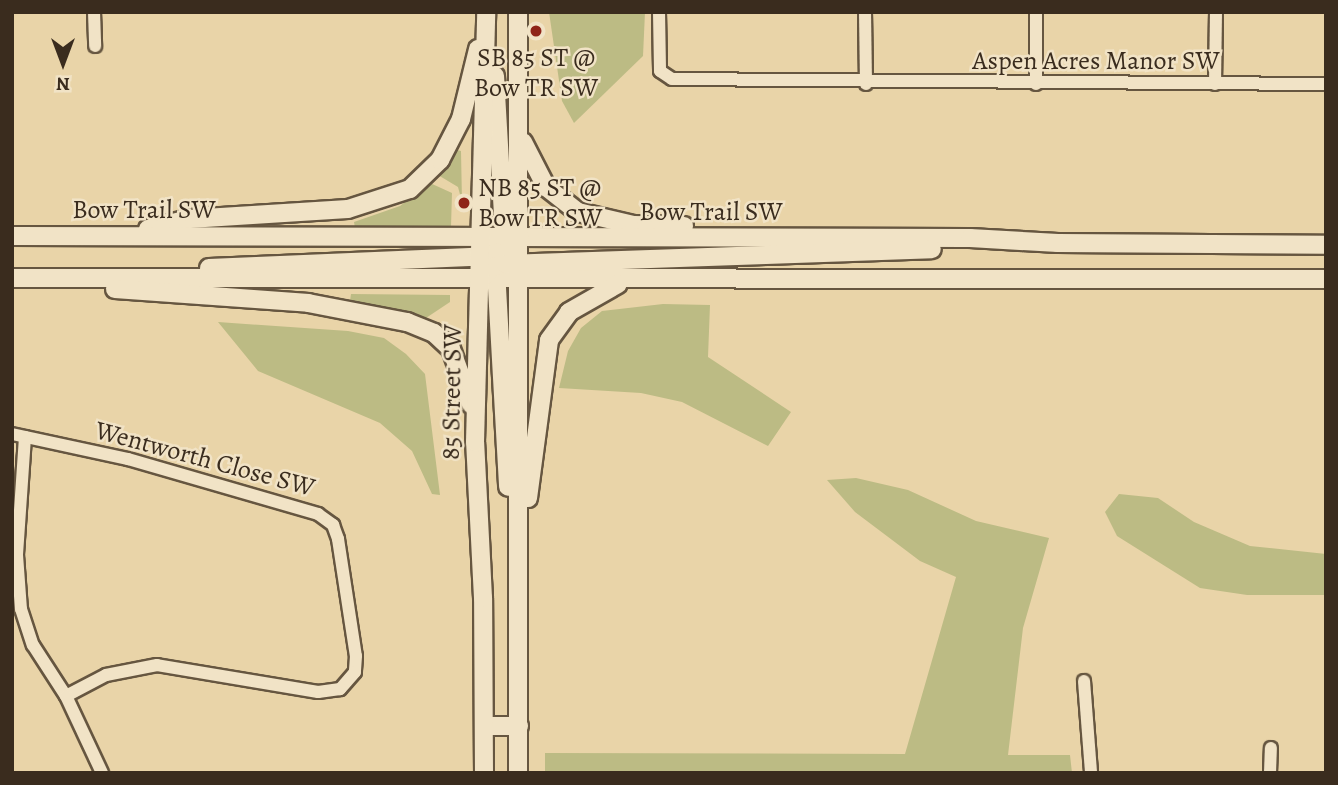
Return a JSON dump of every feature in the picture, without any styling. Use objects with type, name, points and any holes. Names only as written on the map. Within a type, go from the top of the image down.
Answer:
[{"type":"main road","name":"85 Street SW","points":[[484,773],[485,726],[475,443],[519,129],[518,12]]},
{"type":"main road","name":"85 Street SW","points":[[488,16],[480,237],[502,261],[517,523],[518,773]]},
{"type":"main road","points":[[121,235],[189,219],[366,206],[410,189],[440,160],[461,119],[488,16]]},
{"type":"main road","points":[[488,16],[502,261]]},
{"type":"main road","points":[[519,129],[526,153],[546,187],[568,206],[598,219],[671,226],[887,229],[970,238]]},
{"type":"main road","name":"Bow Trail SW","points":[[12,236],[480,237]]},
{"type":"main road","name":"Bow Trail SW","points":[[502,261],[970,238],[1058,243],[1326,245]]},
{"type":"main road","points":[[12,278],[1058,243]]},
{"type":"main road","points":[[502,261],[629,280],[1326,279]]},
{"type":"main road","points":[[12,278],[308,303],[407,321],[434,333],[451,349],[471,397],[475,443]]},
{"type":"main road","points":[[517,567],[549,340],[559,321],[577,306],[629,280]]},
{"type":"main road","points":[[485,726],[519,726]]},
{"type":"street","points":[[93,12],[95,46]]},
{"type":"street","name":"Aspen Acres Manor SW","points":[[659,12],[660,71],[667,78],[866,84],[1326,84]]},
{"type":"street","points":[[865,12],[866,84]]},
{"type":"street","points":[[1036,12],[1036,84]]},
{"type":"street","points":[[1215,84],[1216,12]]},
{"type":"street","name":"Wentworth Close SW","points":[[66,696],[106,675],[157,665],[318,692],[340,689],[355,672],[356,656],[340,552],[333,526],[318,514],[128,458],[19,436],[18,593],[33,645],[66,696],[102,773]]},
{"type":"street","points":[[1084,681],[1091,773]]},
{"type":"street","points":[[1270,773],[1271,748]]},
{"type":"shaded area","points":[[549,12],[645,12],[643,56],[574,123],[562,101]]},
{"type":"shaded area","points":[[454,149],[461,151],[462,202],[458,187],[438,175]]},
{"type":"shaded area","points":[[430,183],[452,193],[451,227],[355,228],[354,222],[400,206]]},
{"type":"shaded area","points":[[351,294],[450,295],[450,302],[423,320],[350,301]]},
{"type":"shaded area","points":[[663,304],[710,305],[708,357],[791,412],[768,446],[682,402],[641,393],[559,388],[568,351],[581,328],[602,311]]},
{"type":"shaded area","points":[[218,322],[348,331],[384,338],[406,354],[425,374],[440,495],[432,494],[412,451],[380,423],[258,371]]},
{"type":"shaded area","points":[[856,478],[908,490],[976,521],[1049,538],[1023,628],[1008,755],[1070,755],[1072,773],[545,773],[545,753],[905,754],[956,577],[920,561],[855,512],[827,480]]},
{"type":"shaded area","points":[[1119,494],[1158,498],[1194,522],[1250,546],[1326,554],[1326,595],[1247,595],[1200,588],[1117,536],[1105,512]]},
{"type":"place","name":"SB 85 ST @ Bow TR SW","points":[[536,31]]},
{"type":"place","name":"NB 85 ST @ Bow TR SW","points":[[464,203]]}]
